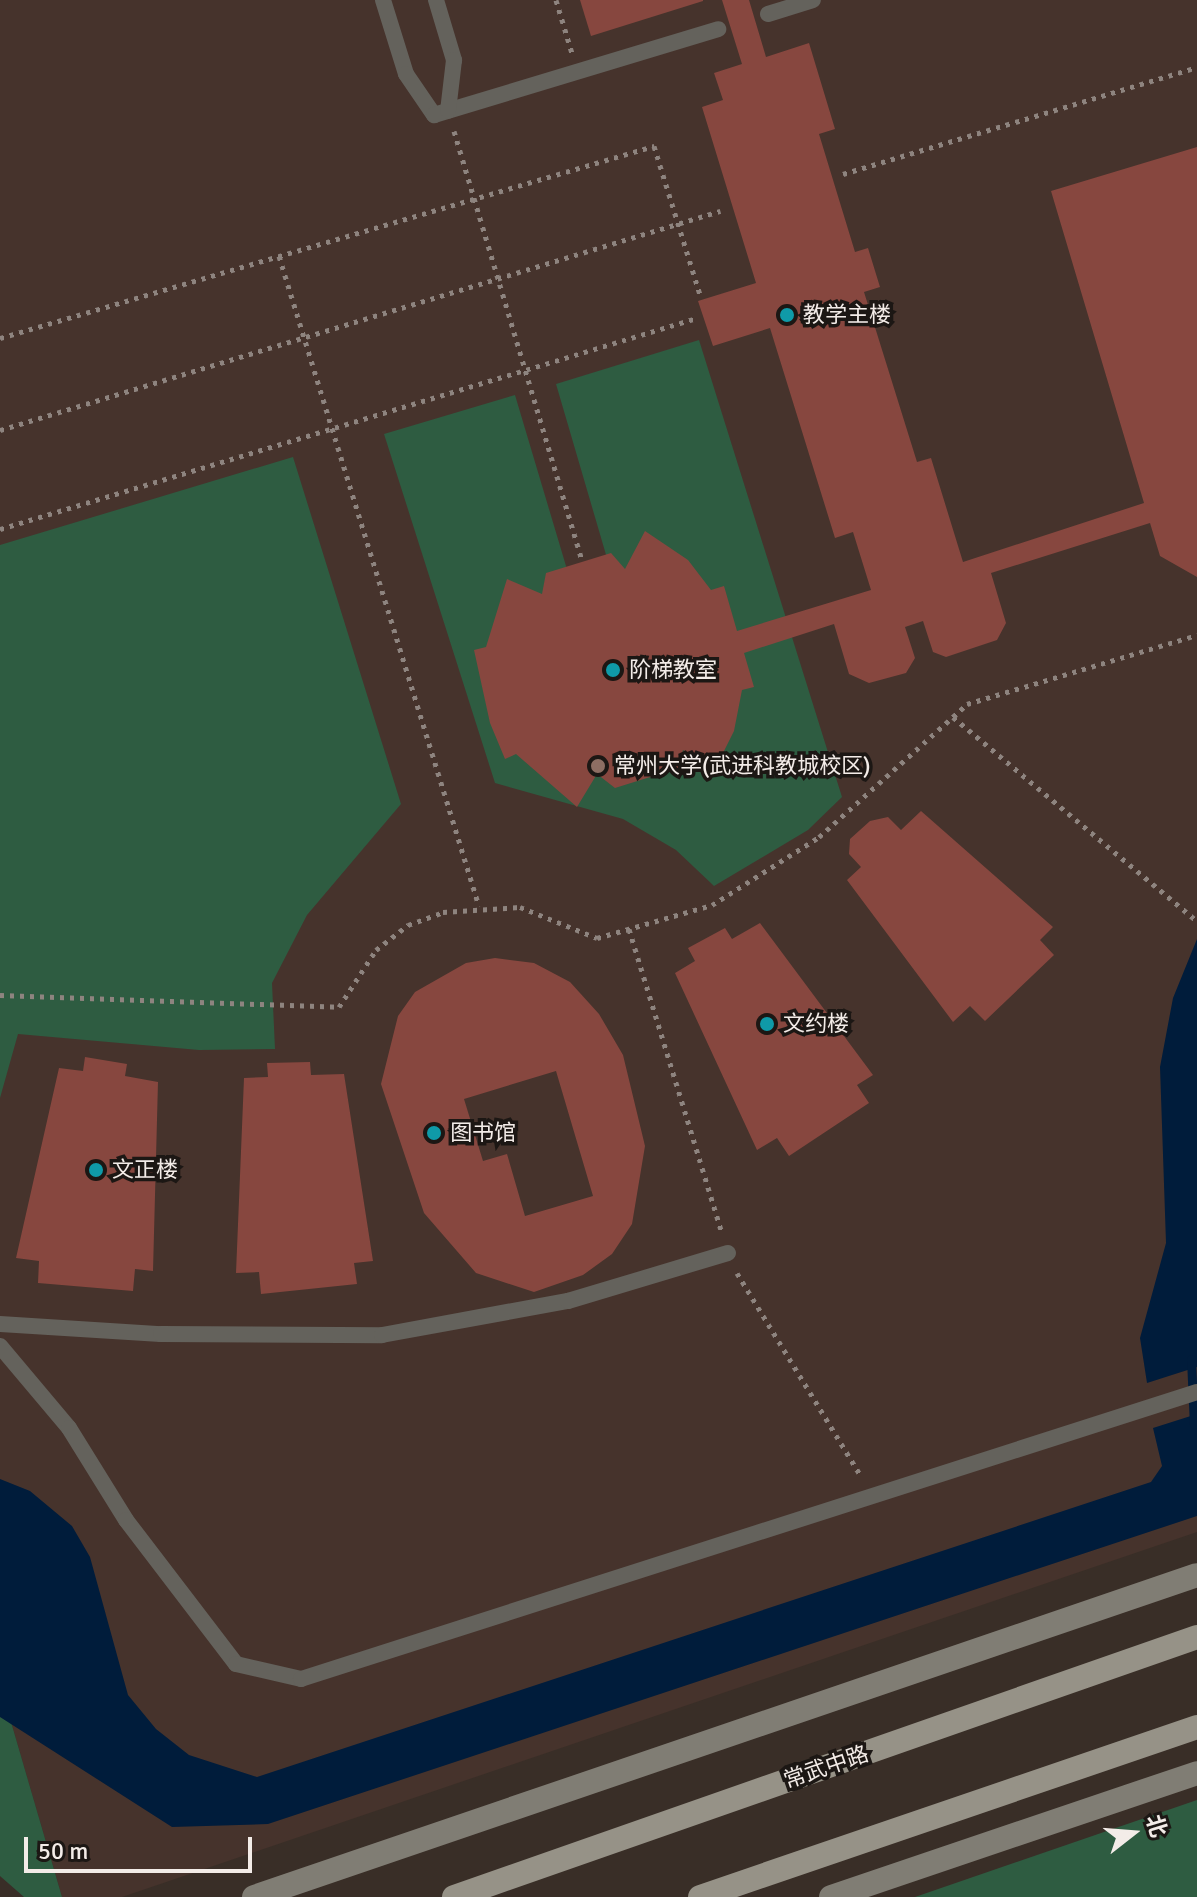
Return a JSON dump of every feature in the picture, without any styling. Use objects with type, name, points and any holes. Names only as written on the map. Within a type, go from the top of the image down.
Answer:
[{"type":"main road","name":"常武中路","points":[[454,1897],[1197,1637]]},
{"type":"main road","points":[[700,1897],[1197,1727]]},
{"type":"street","points":[[254,1897],[1197,1575]]},
{"type":"street","points":[[831,1897],[1197,1773]]},
{"type":"lane","points":[[383,0],[406,74],[434,115],[718,29]]},
{"type":"lane","points":[[436,0],[454,60],[448,111]]},
{"type":"lane","points":[[768,14],[813,0]]},
{"type":"lane","points":[[0,1324],[161,1334],[382,1335],[568,1301],[728,1253]]},
{"type":"lane","points":[[0,1346],[69,1428],[126,1520],[236,1664],[301,1679],[1197,1392]]},
{"type":"path","points":[[556,0],[577,72]]},
{"type":"path","points":[[843,174],[1197,67]]},
{"type":"path","points":[[448,111],[581,558]]},
{"type":"path","points":[[0,338],[654,146],[700,295]]},
{"type":"path","points":[[0,430],[720,211]]},
{"type":"path","points":[[279,256],[479,906]]},
{"type":"path","points":[[0,529],[694,319]]},
{"type":"path","points":[[0,995],[339,1007],[376,950],[408,925],[479,906],[520,907],[597,938],[712,905],[819,837],[953,717],[990,693],[1197,635]]},
{"type":"path","points":[[953,717],[1195,919]]},
{"type":"path","points":[[629,929],[728,1253],[873,1495]]},
{"type":"shaded area","name":"常州大学(武进科教城校区)","points":[[0,0],[1197,0],[1197,1532],[122,1897],[62,1897],[0,1684]]},
{"type":"green space","points":[[699,340],[842,797],[808,830],[714,886],[676,850],[623,819],[495,783],[384,434],[515,395],[569,576],[609,565],[556,384]]},
{"type":"green space","points":[[293,457],[401,804],[307,915],[272,983],[275,1049],[199,1050],[18,1034],[0,1098],[0,545]]},
{"type":"green space","points":[[0,1684],[62,1897],[24,1897],[0,1876]]},
{"type":"green space","points":[[1197,1800],[1197,1897],[915,1897]]},
{"type":"water","points":[[1197,939],[1197,1367],[1147,1383],[1140,1338],[1166,1243],[1160,1067],[1173,998]]},
{"type":"water","points":[[1197,1414],[1197,1516],[268,1824],[172,1827],[0,1717],[0,1479],[30,1491],[72,1526],[90,1557],[128,1695],[156,1729],[189,1755],[257,1777],[1151,1482],[1162,1466],[1153,1428]]},
{"type":"building","points":[[580,0],[703,0],[703,1],[591,36]]},
{"type":"building","points":[[722,0],[749,0],[766,57],[809,43],[835,129],[819,134],[855,252],[868,248],[880,287],[864,292],[917,462],[931,458],[963,562],[1144,503],[1051,191],[1197,147],[1197,577],[1160,556],[1150,523],[991,573],[1006,623],[997,640],[946,657],[933,652],[923,621],[905,627],[915,658],[906,673],[869,683],[849,674],[834,624],[744,653],[754,687],[742,690],[734,731],[715,769],[683,750],[679,768],[615,788],[597,774],[577,807],[516,754],[505,759],[490,723],[474,650],[486,647],[507,579],[542,594],[546,573],[611,553],[625,569],[645,531],[688,560],[711,590],[724,586],[737,631],[871,590],[853,532],[835,538],[770,328],[713,346],[698,301],[756,283],[702,107],[723,100],[714,73],[742,64]]},
{"type":"building","points":[[921,811],[1053,927],[1040,940],[1054,955],[985,1021],[970,1006],[953,1022],[847,880],[861,867],[849,854],[850,839],[870,821],[888,817],[901,830]]},
{"type":"building","name":"文约楼","points":[[760,923],[873,1075],[857,1085],[869,1103],[789,1156],[777,1138],[757,1150],[675,973],[695,961],[688,948],[725,928],[732,939]]},
{"type":"building","name":"图书馆","points":[[495,958],[534,963],[570,982],[599,1014],[623,1055],[645,1146],[632,1224],[612,1254],[583,1275],[534,1292],[476,1273],[424,1213],[381,1084],[398,1016],[415,992],[466,963]],"holes":[[[556,1071],[593,1196],[525,1216],[507,1154],[483,1161],[464,1099]]]},
{"type":"building","name":"文正楼","points":[[85,1057],[127,1064],[125,1076],[158,1082],[153,1271],[135,1269],[133,1291],[38,1283],[39,1261],[16,1258],[59,1068],[83,1071]]},
{"type":"building","points":[[310,1062],[311,1075],[344,1074],[373,1261],[354,1263],[357,1284],[261,1294],[259,1272],[236,1273],[244,1078],[268,1077],[267,1063]]},
{"type":"waterway","points":[[1191,1359],[1194,1424]]},
{"type":"place","name":"教学主楼","points":[[787,315]]},
{"type":"place","name":"阶梯教室","points":[[613,670]]},
{"type":"place","name":"常州大学(武进科教城校区)","points":[[598,766]]},
{"type":"place","name":"文约楼","points":[[767,1024]]},
{"type":"place","name":"图书馆","points":[[434,1133]]},
{"type":"place","name":"文正楼","points":[[96,1170]]}]
